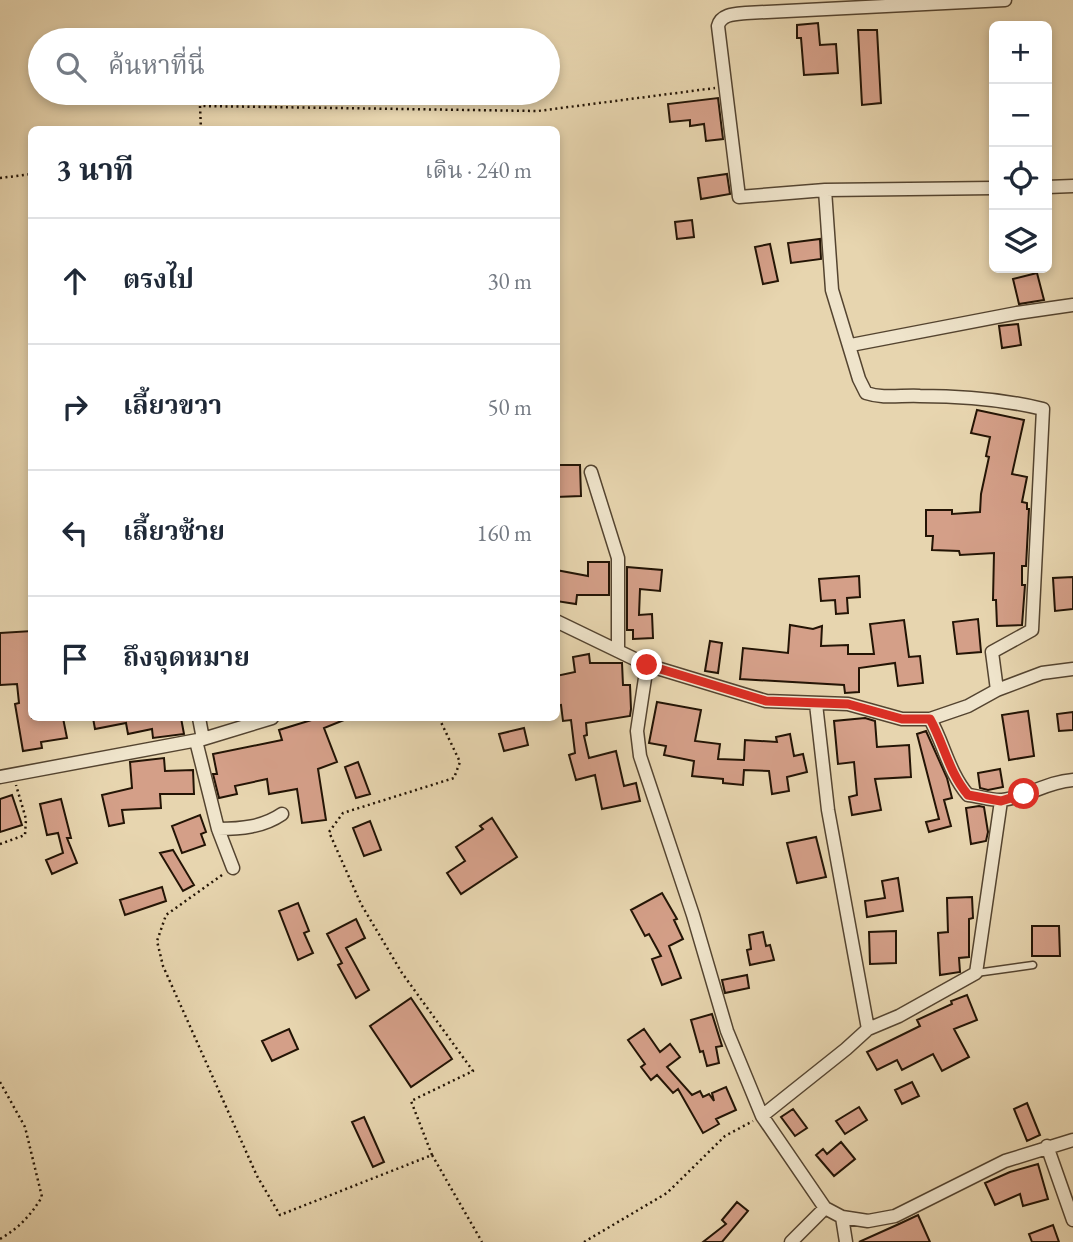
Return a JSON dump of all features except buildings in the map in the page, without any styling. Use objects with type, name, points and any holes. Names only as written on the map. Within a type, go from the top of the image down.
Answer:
[{"type":"street","points":[[989,188],[825,190],[738,197],[718,26],[720,21],[748,6],[1005,0]]},
{"type":"street","points":[[1052,187],[1073,186]]},
{"type":"street","points":[[825,190],[832,290],[851,345],[859,379],[866,393],[880,397],[1005,400],[1043,409],[1032,630],[992,653],[997,690]]},
{"type":"street","points":[[851,345],[1073,305]]},
{"type":"street","points":[[590,472],[618,558],[618,651]]},
{"type":"street","points":[[560,623],[647,665],[766,701],[848,704],[902,719],[930,719],[968,706],[997,690],[1042,673],[1073,669]]},
{"type":"street","points":[[647,665],[637,731],[640,756],[693,915],[727,1031],[762,1116],[825,1208],[842,1217],[868,1220],[895,1216],[1006,1161],[1073,1140]]},
{"type":"street","points":[[816,704],[828,810],[868,1029]]},
{"type":"street","points":[[930,719],[942,740],[955,778],[968,795],[1001,801],[1050,783],[1073,780]]},
{"type":"street","points":[[199,721],[199,740],[218,829],[233,868]]},
{"type":"street","points":[[6,775],[199,740],[264,721]]},
{"type":"street","points":[[762,1116],[868,1029],[899,1016],[975,973],[1001,801]]},
{"type":"street","points":[[218,829],[258,825],[272,821],[282,814]]},
{"type":"street","points":[[1047,1146],[1073,1220]]},
{"type":"street","points":[[791,1242],[825,1208]]},
{"type":"street","points":[[842,1217],[846,1242]]},
{"type":"lane","points":[[975,973],[1033,965]]},
{"type":"path","points":[[201,126],[200,106],[538,111],[726,86]]},
{"type":"path","points":[[0,178],[28,174]]},
{"type":"path","points":[[440,721],[460,762],[454,778],[343,813],[329,832],[361,904],[402,973],[473,1071],[411,1101],[432,1154],[482,1242]]},
{"type":"path","points":[[0,844],[25,835],[26,819],[6,775]]},
{"type":"path","points":[[233,868],[166,915],[157,941],[163,966],[207,1065],[257,1175],[280,1215],[432,1154]]},
{"type":"path","points":[[0,1082],[25,1127],[42,1197],[30,1216],[16,1230],[0,1239]]},
{"type":"path","points":[[584,1242],[667,1193],[725,1136],[762,1116]]},
{"type":"route","points":[[647,665],[766,701],[848,704],[902,719],[930,719],[942,740],[955,778],[968,795],[1001,801],[1024,794]]}]
